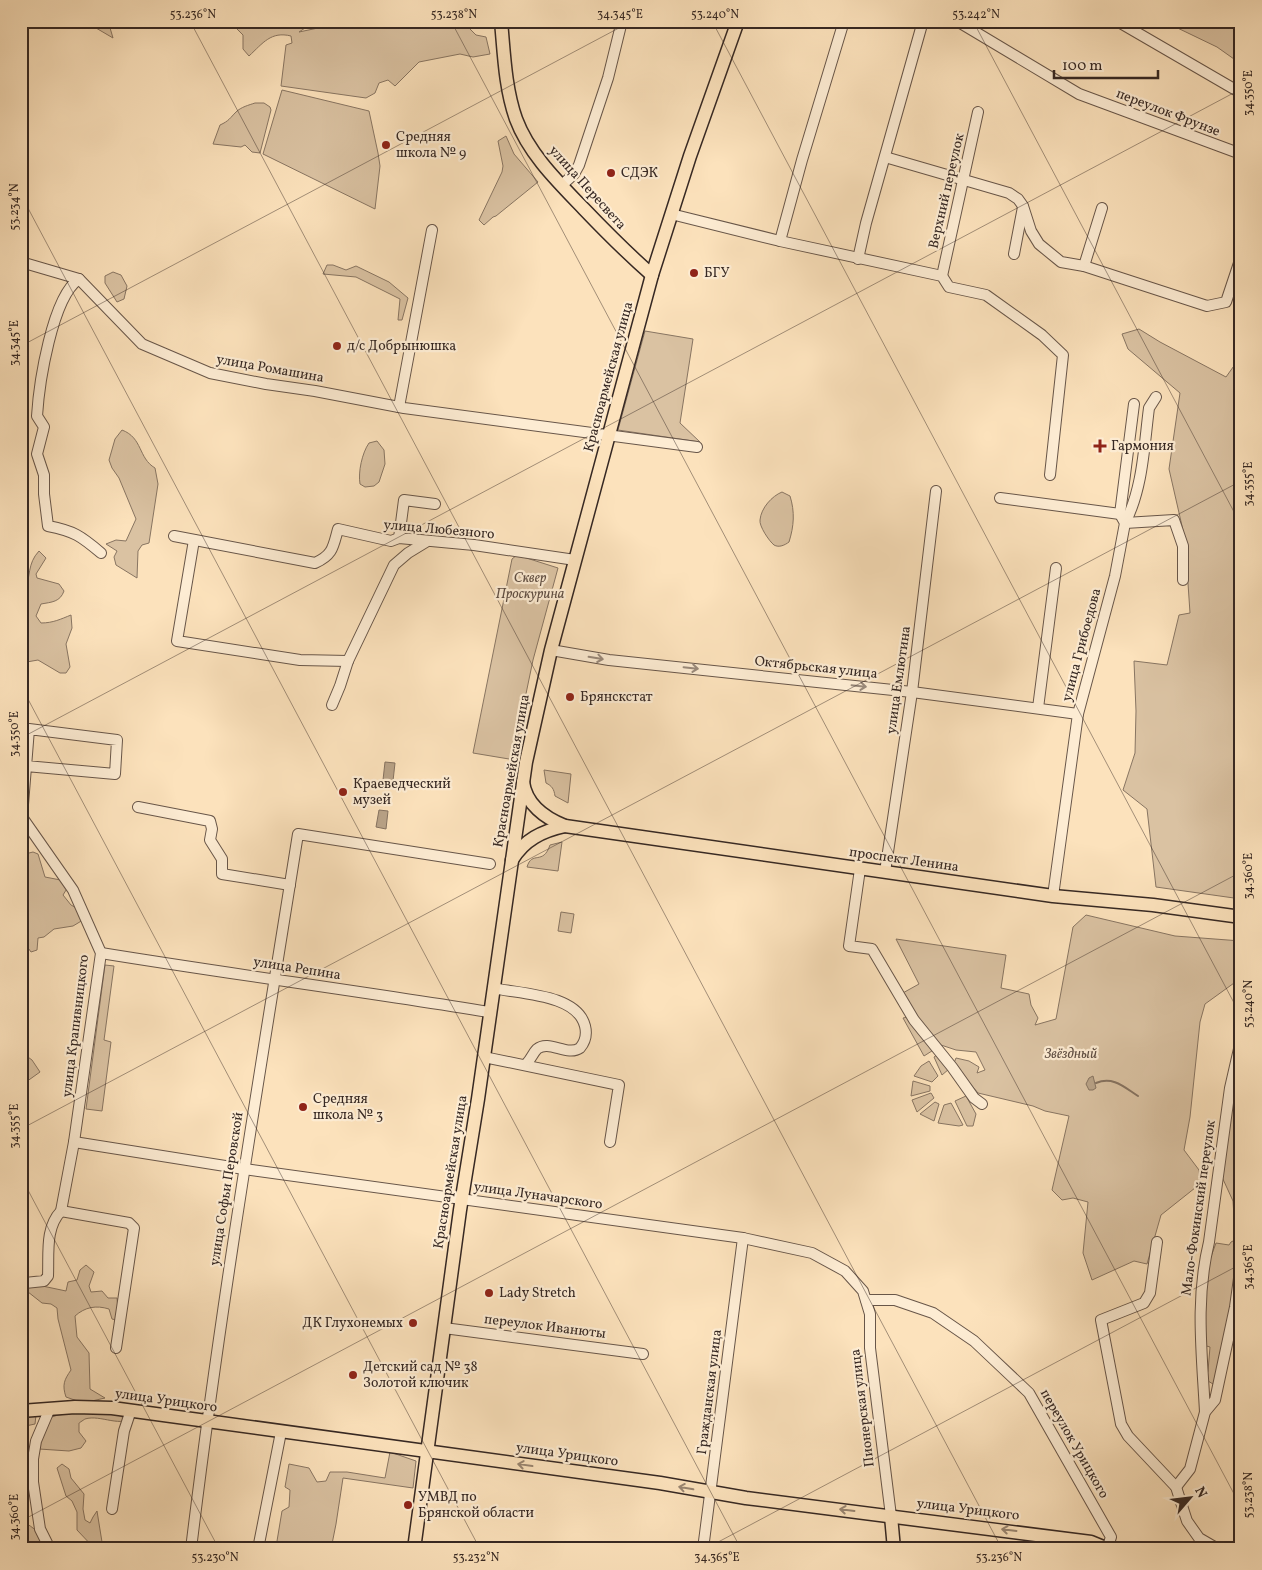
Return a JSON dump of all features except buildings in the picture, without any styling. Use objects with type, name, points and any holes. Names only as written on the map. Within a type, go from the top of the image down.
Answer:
[{"type":"main road","name":"улица Пересвета","points":[[501,21],[506,69],[515,116],[528,144],[562,185],[623,249],[652,275]]},
{"type":"main road","name":"Красноармейская улица","points":[[414,1549],[426,1452],[523,777],[551,650],[652,275],[670,214],[738,21]]},
{"type":"main road","points":[[523,777],[526,792],[537,808],[552,820],[565,826]]},
{"type":"main road","points":[[511,861],[518,850],[532,838],[565,826]]},
{"type":"main road","name":"проспект Ленина","points":[[565,826],[1053,896],[1153,905],[1241,917]]},
{"type":"main road","name":"улица Урицкого","points":[[21,1411],[96,1406],[132,1410],[206,1422],[660,1483],[746,1498],[1091,1542],[1108,1549]]},
{"type":"main road","name":"Пионерская улица","points":[[891,1516],[894,1549]]},
{"type":"street","points":[[562,185],[574,174],[579,165],[608,78],[622,21]]},
{"type":"street","points":[[780,241],[802,160],[844,21]]},
{"type":"street","points":[[858,258],[923,21]]},
{"type":"street","name":"переулок Фрунзе","points":[[957,21],[1079,94],[1241,154]]},
{"type":"street","points":[[1117,21],[1241,93]]},
{"type":"street","name":"Верхний переулок","points":[[942,276],[978,112]]},
{"type":"street","points":[[885,157],[1009,193],[1018,199],[1023,206],[1031,230],[1039,244],[1061,262],[1084,266],[1207,306],[1226,302],[1241,257]]},
{"type":"street","points":[[1014,254],[1023,206]]},
{"type":"street","points":[[1084,266],[1102,208]]},
{"type":"street","points":[[670,214],[780,241],[942,276],[949,287],[986,295],[1042,335],[1063,355],[1050,475]]},
{"type":"street","points":[[399,407],[432,230]]},
{"type":"street","name":"улица Ромашина","points":[[21,262],[79,279],[142,344],[210,373],[399,407],[697,447]]},
{"type":"street","points":[[79,279],[71,284],[52,327],[38,394],[37,416],[44,427],[37,454],[44,475],[48,526],[66,529],[81,536],[101,553]]},
{"type":"street","points":[[1122,518],[1133,508],[1138,488],[1149,408],[1156,397]]},
{"type":"street","name":"улица Грибоедова","points":[[1053,896],[1078,714],[1115,576],[1134,404]]},
{"type":"street","name":"улица Емлютина","points":[[885,872],[912,692],[936,491]]},
{"type":"street","points":[[1000,498],[1122,518],[1174,520],[1183,546],[1183,580]]},
{"type":"street","points":[[399,538],[404,500],[435,504]]},
{"type":"street","name":"улица Любезного","points":[[174,536],[315,563],[325,558],[331,552],[338,529],[392,541],[399,538],[474,545],[575,560]]},
{"type":"street","points":[[194,540],[177,641],[300,660],[348,661]]},
{"type":"street","points":[[332,705],[348,661],[394,565],[408,553],[426,542]]},
{"type":"street","points":[[1038,708],[1056,568]]},
{"type":"street","name":"Октябрьская улица","points":[[551,650],[608,660],[912,692],[1078,714]]},
{"type":"street","name":"улица Крапивницкого","points":[[21,1282],[44,1282],[46,1279],[49,1230],[61,1211],[74,1142],[101,953],[73,890],[22,818],[26,766],[29,729],[117,740],[115,774],[26,766]]},
{"type":"street","points":[[138,806],[210,821],[212,829],[210,840],[222,859],[222,874],[290,885]]},
{"type":"street","name":"улица Софьи Перовской","points":[[191,1549],[206,1422],[244,1169],[298,834],[490,864]]},
{"type":"street","points":[[860,869],[849,946],[872,949],[908,1010],[974,1098],[982,1104]]},
{"type":"street","name":"улица Репина","points":[[101,953],[141,961],[275,979],[489,1012]]},
{"type":"street","points":[[493,988],[540,996],[561,1002],[573,1008],[583,1020],[586,1037],[580,1048],[571,1052],[543,1046],[538,1049],[528,1063]]},
{"type":"street","name":"Мало-Фокинский переулок","points":[[1205,1412],[1199,1306],[1203,1265],[1209,1242],[1230,1088],[1241,1040]]},
{"type":"street","points":[[484,1057],[619,1085],[610,1142]]},
{"type":"street","name":"улица Луначарского","points":[[74,1142],[244,1169],[743,1238],[812,1253],[845,1271]]},
{"type":"street","points":[[61,1211],[129,1223],[134,1228],[116,1348]]},
{"type":"street","name":"Гражданская улица","points":[[703,1549],[712,1492],[743,1238]]},
{"type":"street","points":[[1156,1242],[1150,1293],[1144,1303],[1101,1320],[1121,1424],[1128,1436],[1176,1487],[1187,1521],[1199,1538],[1218,1549]]},
{"type":"street","points":[[1176,1487],[1190,1469],[1205,1412],[1215,1400],[1238,1308],[1241,1264]]},
{"type":"street","name":"Пионерская улица","points":[[845,1271],[863,1291],[870,1314],[870,1348],[891,1516]]},
{"type":"street","name":"переулок Урицкого","points":[[866,1300],[895,1300],[933,1313],[974,1341],[1029,1394],[1111,1537],[1108,1549]]},
{"type":"street","name":"переулок Иванюты","points":[[444,1328],[643,1354]]},
{"type":"street","points":[[50,1408],[36,1441],[33,1459],[33,1482],[40,1529],[50,1549]]},
{"type":"street","points":[[112,1510],[124,1431],[132,1410]]},
{"type":"street","points":[[258,1549],[281,1432]]},
{"type":"green space","points":[[93,21],[108,21],[113,38],[96,28]]},
{"type":"green space","points":[[215,21],[310,21],[308,26],[299,32],[338,21],[470,21],[469,28],[476,35],[486,37],[490,54],[473,57],[460,54],[419,62],[395,86],[388,80],[379,83],[375,93],[366,98],[281,86],[286,45],[292,43],[291,36],[278,35],[268,39],[249,56],[243,49],[243,35],[233,25]]},
{"type":"green space","points":[[1163,21],[1241,21],[1241,64],[1217,47]]},
{"type":"green space","points":[[282,90],[369,111],[380,166],[375,209],[263,154]]},
{"type":"green space","points":[[255,103],[264,103],[271,110],[260,153],[252,152],[245,145],[241,147],[213,144],[220,125],[240,109]]},
{"type":"green space","points":[[506,136],[514,154],[538,182],[484,225],[479,220],[502,172],[503,166],[498,141]]},
{"type":"green space","points":[[327,265],[333,265],[346,270],[356,266],[389,282],[408,298],[402,320],[398,320],[400,299],[356,277],[323,274]]},
{"type":"green space","points":[[113,272],[121,275],[127,286],[124,299],[117,302],[105,283],[105,276]]},
{"type":"green space","points":[[1139,329],[1226,377],[1241,356],[1241,899],[1156,887],[1147,809],[1123,790],[1135,753],[1134,661],[1167,665],[1179,615],[1190,613],[1185,539],[1169,469],[1180,393],[1128,349],[1122,334]]},
{"type":"green space","points":[[645,331],[693,339],[680,423],[700,442],[618,430]]},
{"type":"green space","points":[[122,430],[134,438],[146,459],[155,468],[158,484],[149,543],[142,545],[138,551],[137,578],[116,565],[114,557],[117,551],[106,544],[116,540],[126,541],[136,519],[119,478],[109,460],[115,439]]},
{"type":"green space","points":[[377,441],[384,450],[385,464],[379,482],[374,486],[365,487],[360,484],[360,468],[369,443]]},
{"type":"green space","points":[[782,492],[790,496],[793,508],[793,525],[789,542],[778,546],[774,545],[767,537],[760,520],[762,511],[768,503],[774,496]]},
{"type":"green space","points":[[39,551],[46,558],[36,574],[37,578],[59,584],[64,591],[58,599],[41,604],[36,616],[41,623],[53,622],[71,615],[72,628],[66,644],[70,667],[66,673],[60,673],[38,660],[21,663],[21,591],[25,590],[31,565]]},
{"type":"green space","name":"Сквер Проскурина","points":[[517,555],[558,568],[533,660],[515,760],[473,753],[512,559]]},
{"type":"green space","points":[[544,770],[571,774],[568,803],[555,796],[550,785],[546,783]]},
{"type":"green space","points":[[562,842],[558,871],[527,867],[532,859],[544,855],[550,845]]},
{"type":"green space","points":[[33,852],[38,854],[45,877],[71,882],[63,895],[71,905],[82,911],[83,920],[73,926],[54,929],[44,937],[38,938],[37,950],[31,952],[21,938],[21,855]]},
{"type":"green space","points":[[561,912],[574,914],[571,933],[558,931]]},
{"type":"green space","name":"Звёздный","points":[[1086,915],[1175,936],[1241,941],[1241,978],[1205,1004],[1200,1022],[1190,1117],[1184,1150],[1199,1170],[1200,1184],[1161,1215],[1147,1264],[1134,1261],[1092,1280],[1083,1253],[1088,1202],[1073,1198],[1062,1200],[1052,1190],[1069,1116],[978,1093],[960,1075],[954,1063],[956,1058],[969,1061],[979,1067],[977,1073],[985,1070],[976,1052],[956,1050],[938,1044],[901,994],[919,984],[896,939],[1006,955],[1001,988],[1029,994],[1031,1005],[1038,1018],[1035,1025],[1056,1019],[1073,927]]},
{"type":"green space","points":[[105,965],[114,966],[104,1040],[111,1042],[102,1111],[86,1109]]},
{"type":"green space","points":[[908,1017],[935,1049],[924,1056],[903,1018]]},
{"type":"green space","points":[[21,1052],[32,1060],[40,1072],[26,1082],[21,1091]]},
{"type":"green space","points":[[937,1055],[949,1069],[942,1075],[934,1057]]},
{"type":"green space","points":[[929,1061],[938,1076],[932,1082],[914,1076],[921,1066]]},
{"type":"green space","points":[[913,1081],[930,1086],[930,1091],[911,1096]]},
{"type":"green space","points":[[1238,1090],[1241,1090],[1241,1215],[1234,1217],[1233,1201],[1222,1177],[1229,1105]]},
{"type":"green space","points":[[931,1093],[934,1098],[917,1112],[912,1100]]},
{"type":"green space","points":[[966,1096],[976,1114],[973,1126],[967,1126],[955,1101]]},
{"type":"green space","points":[[935,1102],[939,1104],[934,1121],[920,1114]]},
{"type":"green space","points":[[951,1103],[963,1125],[938,1123],[944,1105]]},
{"type":"green space","points":[[1235,1240],[1241,1241],[1241,1254],[1218,1380],[1213,1384],[1206,1377],[1210,1347],[1203,1345],[1206,1270],[1216,1243],[1229,1245]]},
{"type":"green space","points":[[86,1265],[94,1272],[89,1286],[91,1292],[102,1291],[108,1298],[117,1298],[118,1309],[116,1320],[112,1319],[109,1309],[100,1307],[87,1309],[75,1316],[77,1337],[89,1353],[90,1389],[105,1398],[83,1403],[66,1397],[64,1383],[71,1370],[57,1308],[51,1304],[42,1303],[23,1288],[33,1284],[66,1291],[68,1282],[77,1280],[80,1270]]},
{"type":"green space","points":[[93,1411],[118,1415],[124,1418],[136,1416],[124,1421],[98,1418],[85,1419],[79,1423],[79,1432],[86,1441],[81,1448],[69,1451],[39,1449],[38,1444],[49,1418],[58,1415]]},
{"type":"green space","points":[[36,1415],[35,1424],[21,1427],[21,1417]]},
{"type":"green space","points":[[390,1452],[416,1461],[413,1488],[343,1478],[331,1549],[280,1549],[277,1541],[282,1511],[289,1507],[290,1490],[285,1487],[289,1464],[309,1468],[317,1482],[326,1481],[330,1472],[347,1472],[385,1478]]},
{"type":"green space","points":[[62,1464],[69,1469],[71,1478],[84,1494],[83,1509],[85,1520],[90,1523],[97,1511],[102,1542],[114,1549],[95,1549],[77,1530],[77,1512],[72,1501],[66,1496],[57,1468]]},
{"type":"green space","points":[[21,1521],[37,1532],[45,1549],[21,1549]]},
{"type":"shaded area","points":[[385,762],[395,763],[393,781],[383,780]]},
{"type":"shaded area","points":[[379,810],[388,811],[386,829],[376,827]]},
{"type":"shaded area","points":[[1093,1076],[1096,1088],[1089,1090],[1086,1084],[1089,1078]]},
{"type":"waterway","points":[[1096,1083],[1102,1081],[1113,1082],[1138,1096]]},
{"type":"place","name":"Средняя школа № 9","points":[[386,145]]},
{"type":"place","name":"СДЭК","points":[[611,173]]},
{"type":"place","name":"БГУ","points":[[694,273]]},
{"type":"place","name":"д/с Добрынюшка","points":[[337,346]]},
{"type":"place","name":"Гармония","points":[[1100,446]]},
{"type":"place","name":"Брянскстат","points":[[570,697]]},
{"type":"place","name":"Краеведческий музей","points":[[343,792]]},
{"type":"place","name":"Средняя школа № 3","points":[[303,1107]]},
{"type":"place","name":"Lady Stretch","points":[[489,1293]]},
{"type":"place","name":"ДК Глухонемых","points":[[413,1323]]},
{"type":"place","name":"Детский сад № 38 Золотой ключик","points":[[353,1375]]},
{"type":"place","name":"УМВД по Брянской области","points":[[408,1505]]}]
